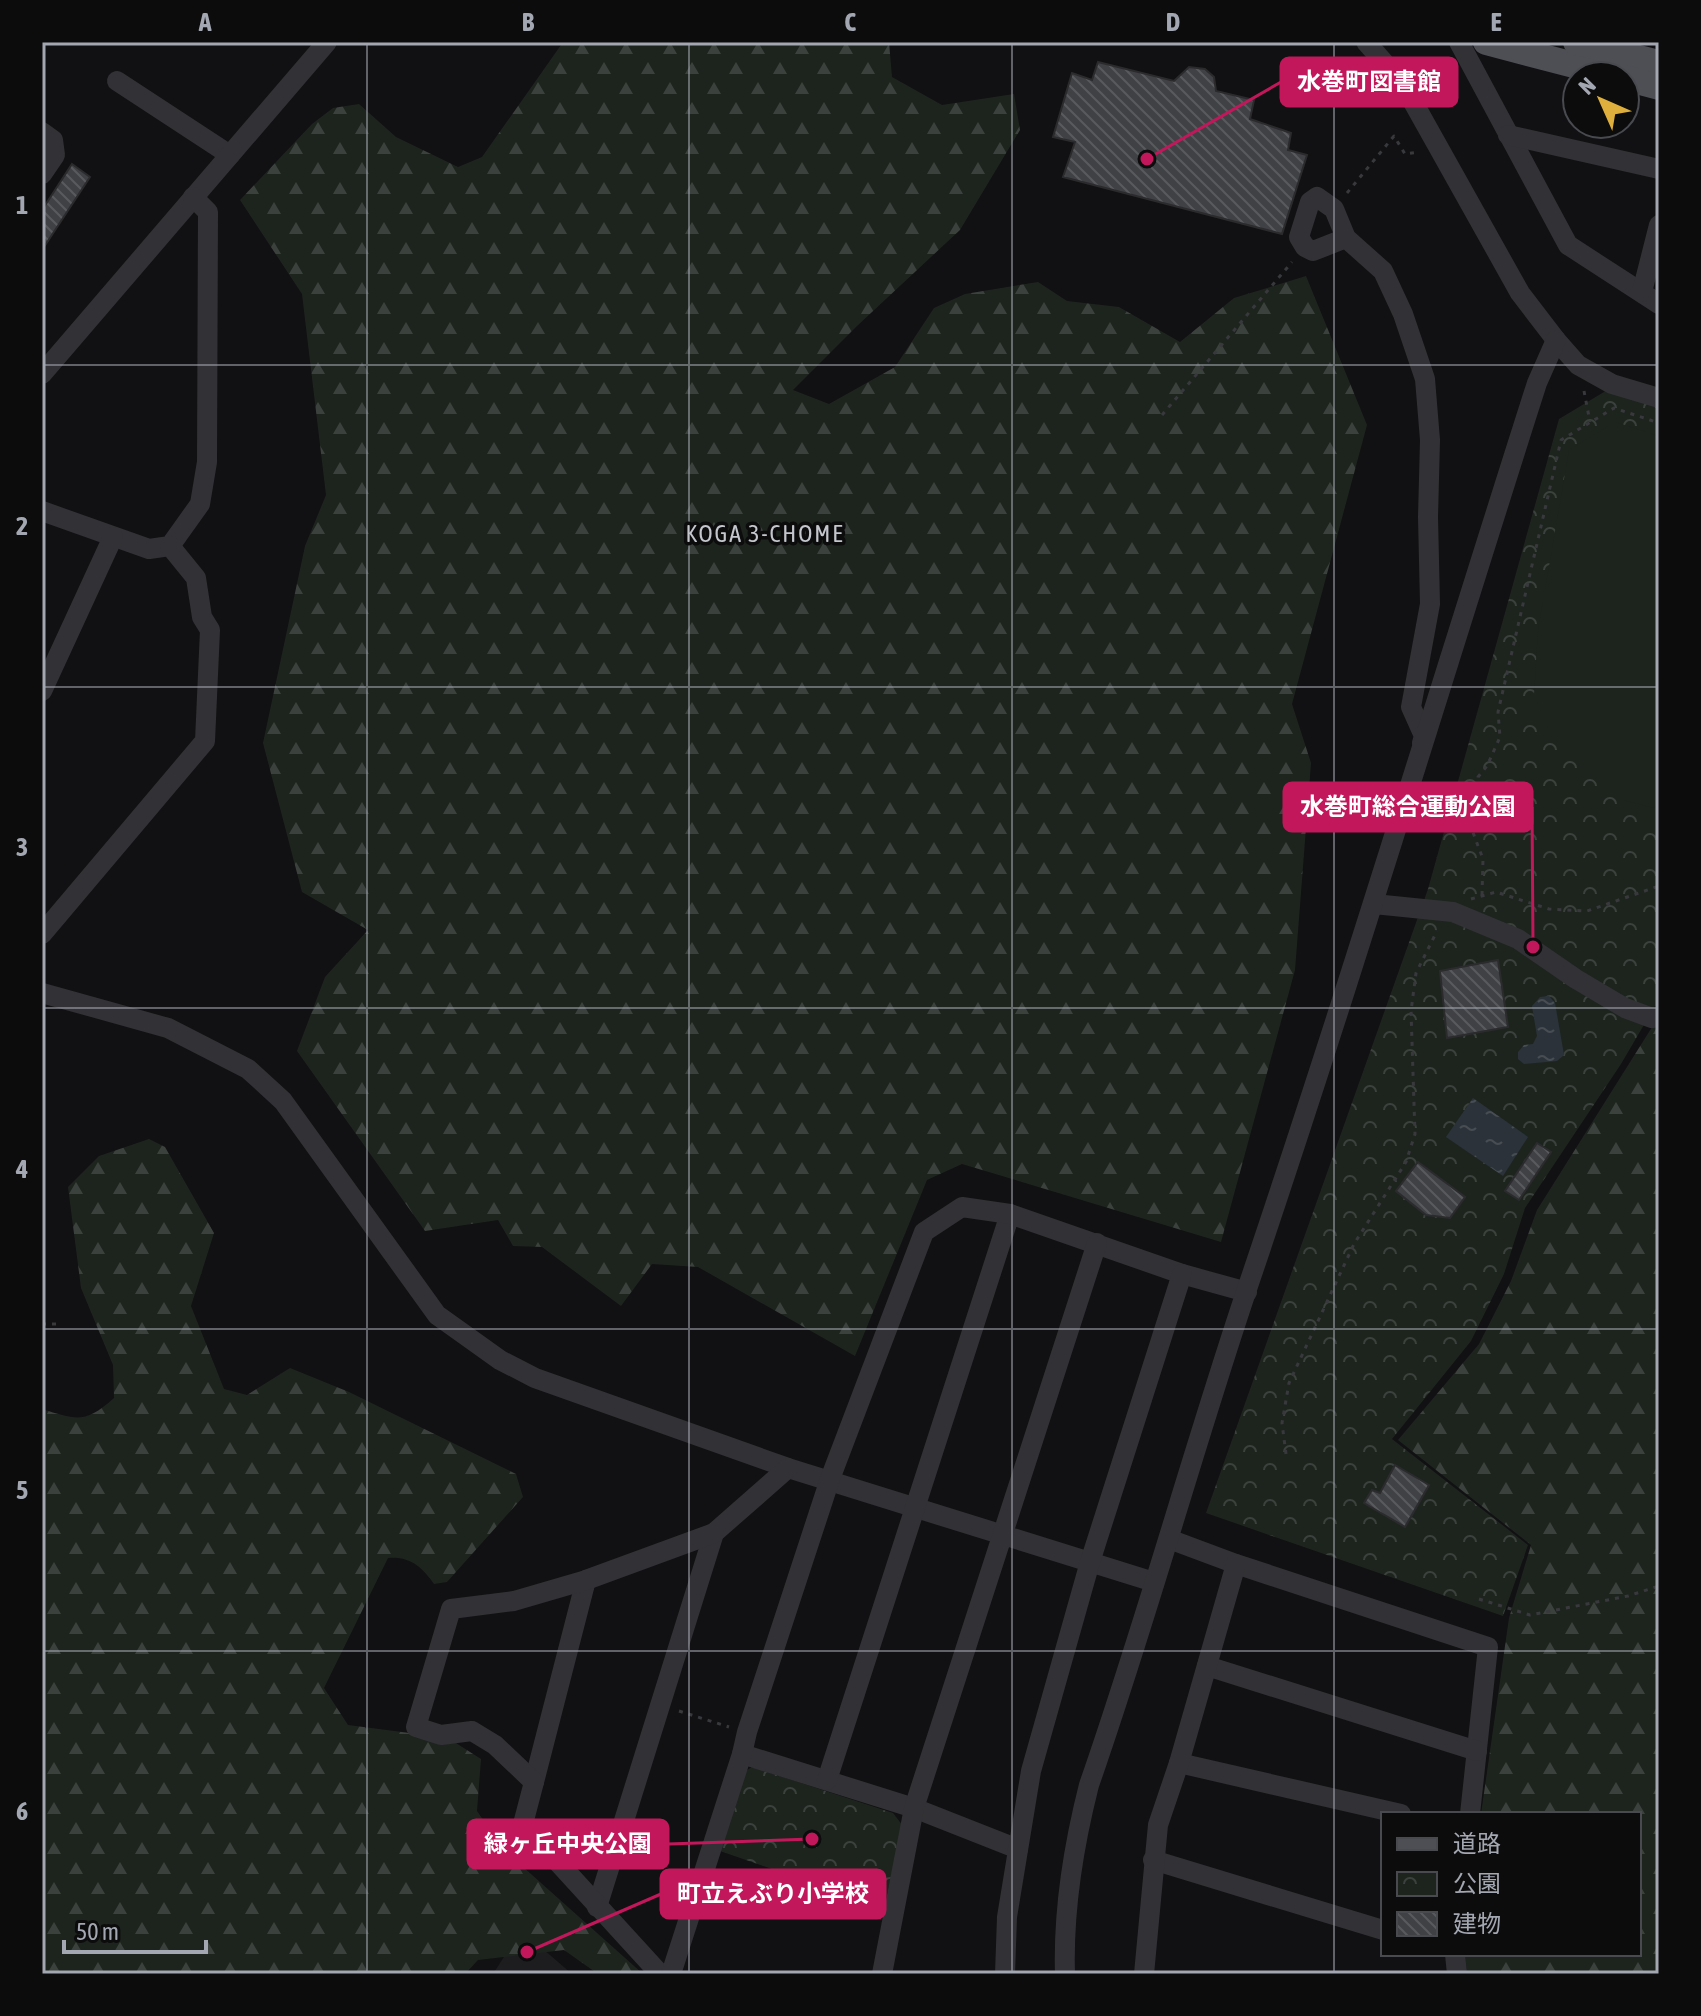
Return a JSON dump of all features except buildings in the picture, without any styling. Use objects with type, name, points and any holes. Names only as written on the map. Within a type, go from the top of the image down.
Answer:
[{"type":"main road","points":[[1486,42],[1561,62]]},
{"type":"main road","points":[[1576,42],[1659,63]]},
{"type":"street","points":[[42,374],[327,42]]},
{"type":"street","points":[[1366,42],[1403,84],[1520,293],[1556,340],[1578,365],[1612,384],[1659,398]]},
{"type":"street","points":[[1459,42],[1568,245],[1650,298],[1659,225]]},
{"type":"street","points":[[117,81],[230,155]]},
{"type":"street","points":[[42,132],[53,140],[55,155],[42,174]]},
{"type":"street","points":[[1508,135],[1659,169]]},
{"type":"street","points":[[42,511],[149,549],[170,546],[200,504],[207,462],[208,212],[193,197]]},
{"type":"street","points":[[1065,1974],[1073,1844],[1089,1785],[1374,904],[1424,736],[1411,707],[1430,604],[1430,440],[1425,379],[1403,314],[1383,271],[1346,238],[1334,209],[1317,197],[1310,202],[1299,237],[1305,247],[1313,251],[1346,238]]},
{"type":"street","points":[[1417,759],[1537,383],[1556,340]]},
{"type":"street","points":[[42,691],[113,537]]},
{"type":"street","points":[[42,934],[205,741],[210,630],[202,617],[196,578],[170,546]]},
{"type":"street","points":[[1374,904],[1453,913],[1518,939],[1625,1008],[1652,1018],[1659,1017]]},
{"type":"street","points":[[42,993],[168,1028],[248,1069],[283,1101],[437,1315],[500,1360],[535,1378],[788,1468],[1154,1582]]},
{"type":"street","points":[[671,1974],[830,1479],[924,1232],[962,1207],[1010,1214],[1182,1274],[1247,1292]]},
{"type":"street","points":[[827,1780],[1010,1214]]},
{"type":"street","points":[[882,1974],[914,1808],[1097,1243]]},
{"type":"street","points":[[1005,1974],[1007,1917],[1031,1771],[1090,1562],[1182,1274]]},
{"type":"street","points":[[534,1782],[495,1745],[472,1731],[441,1735],[416,1727],[451,1609],[514,1601],[586,1580],[714,1533],[788,1468]]},
{"type":"street","points":[[597,1907],[714,1533]]},
{"type":"street","points":[[1169,1539],[1488,1647],[1470,1812]]},
{"type":"street","points":[[1165,1974],[1144,1971],[1158,1825],[1236,1564]]},
{"type":"street","points":[[586,1580],[523,1824],[660,1974]]},
{"type":"street","points":[[1207,1666],[1477,1751]]},
{"type":"street","points":[[742,1754],[914,1808],[1018,1849]]},
{"type":"street","points":[[1179,1763],[1392,1812]]},
{"type":"street","points":[[1153,1860],[1381,1929]]},
{"type":"path","points":[[1334,209],[1394,136],[1405,154],[1423,151]]},
{"type":"path","points":[[1162,415],[1305,247]]},
{"type":"path","points":[[1582,384],[1590,422]]},
{"type":"path","points":[[1482,896],[1483,859],[1472,830],[1474,795],[1478,777],[1487,766],[1500,737],[1498,712],[1561,440],[1614,408],[1659,423]]},
{"type":"path","points":[[1286,1454],[1282,1423],[1289,1383],[1354,1244],[1406,1162],[1415,1134],[1411,1011],[1416,973],[1431,939],[1469,899],[1496,892],[1549,909],[1587,911],[1659,886]]},
{"type":"path","points":[[42,1324],[59,1324]]},
{"type":"path","points":[[1479,1599],[1530,1615],[1628,1596],[1659,1586]]},
{"type":"path","points":[[660,1705],[747,1732]]},
{"type":"shaded area","points":[[521,1930],[572,1974],[493,1974]]},
{"type":"green space","points":[[560,42],[889,42],[892,77],[942,105],[1014,94],[1020,130],[960,230],[793,390],[829,404],[895,367],[934,308],[965,294],[1038,282],[1067,301],[1119,307],[1180,342],[1234,298],[1306,276],[1367,425],[1292,704],[1311,763],[1295,970],[1221,1242],[962,1164],[927,1180],[855,1356],[698,1267],[652,1264],[621,1306],[542,1247],[513,1246],[498,1220],[425,1231],[297,1051],[325,977],[368,930],[302,892],[263,743],[305,546],[326,495],[302,294],[240,200],[312,124],[333,108],[359,104],[396,137],[458,167],[482,157],[561,45]]},
{"type":"green space","points":[[1609,389],[1659,407],[1659,1005],[1655,1006],[1621,1064],[1525,1208],[1504,1274],[1471,1341],[1392,1439],[1528,1545],[1503,1616],[1206,1513],[1428,889],[1559,419]]},
{"type":"green space","points":[[1615,422],[1659,436],[1659,809],[1622,800],[1598,784],[1551,735],[1534,695],[1538,630],[1569,450]]},
{"type":"green space","points":[[1654,1024],[1659,1024],[1659,1974],[1467,1974],[1465,1956],[1641,1956],[1641,1812],[1481,1812],[1509,1618],[1531,1545],[1398,1440],[1479,1344],[1511,1281],[1537,1210]]},
{"type":"green space","points":[[149,1139],[165,1147],[214,1233],[191,1306],[224,1389],[247,1395],[290,1368],[349,1392],[516,1474],[523,1497],[447,1582],[434,1584],[415,1564],[388,1558],[324,1688],[348,1725],[448,1738],[481,1759],[477,1811],[504,1850],[643,1974],[598,1974],[564,1950],[478,1960],[465,1974],[42,1974],[42,1409],[64,1416],[88,1416],[114,1398],[113,1365],[81,1288],[68,1187],[99,1156]]},
{"type":"green space","points":[[752,1767],[893,1813],[903,1826],[881,1920],[862,1916],[866,1901],[849,1885],[801,1879],[720,1851],[744,1772]]},
{"type":"water","points":[[1549,996],[1555,1003],[1564,1055],[1557,1061],[1524,1064],[1518,1059],[1518,1052],[1524,1045],[1533,1044],[1537,1036],[1532,1006],[1540,997]]},
{"type":"water","points":[[1473,1098],[1528,1137],[1503,1176],[1446,1137]]},
{"type":"place","name":"水巻町図書館","points":[[1147,159]]},
{"type":"place","name":"水巻町総合運動公園","points":[[1533,947]]},
{"type":"place","name":"緑ヶ丘中央公園","points":[[812,1839]]},
{"type":"place","name":"町立えぶり小学校","points":[[527,1952]]},
{"type":"district","name":"KOGA 3-CHOME","points":[[765,534]]}]
